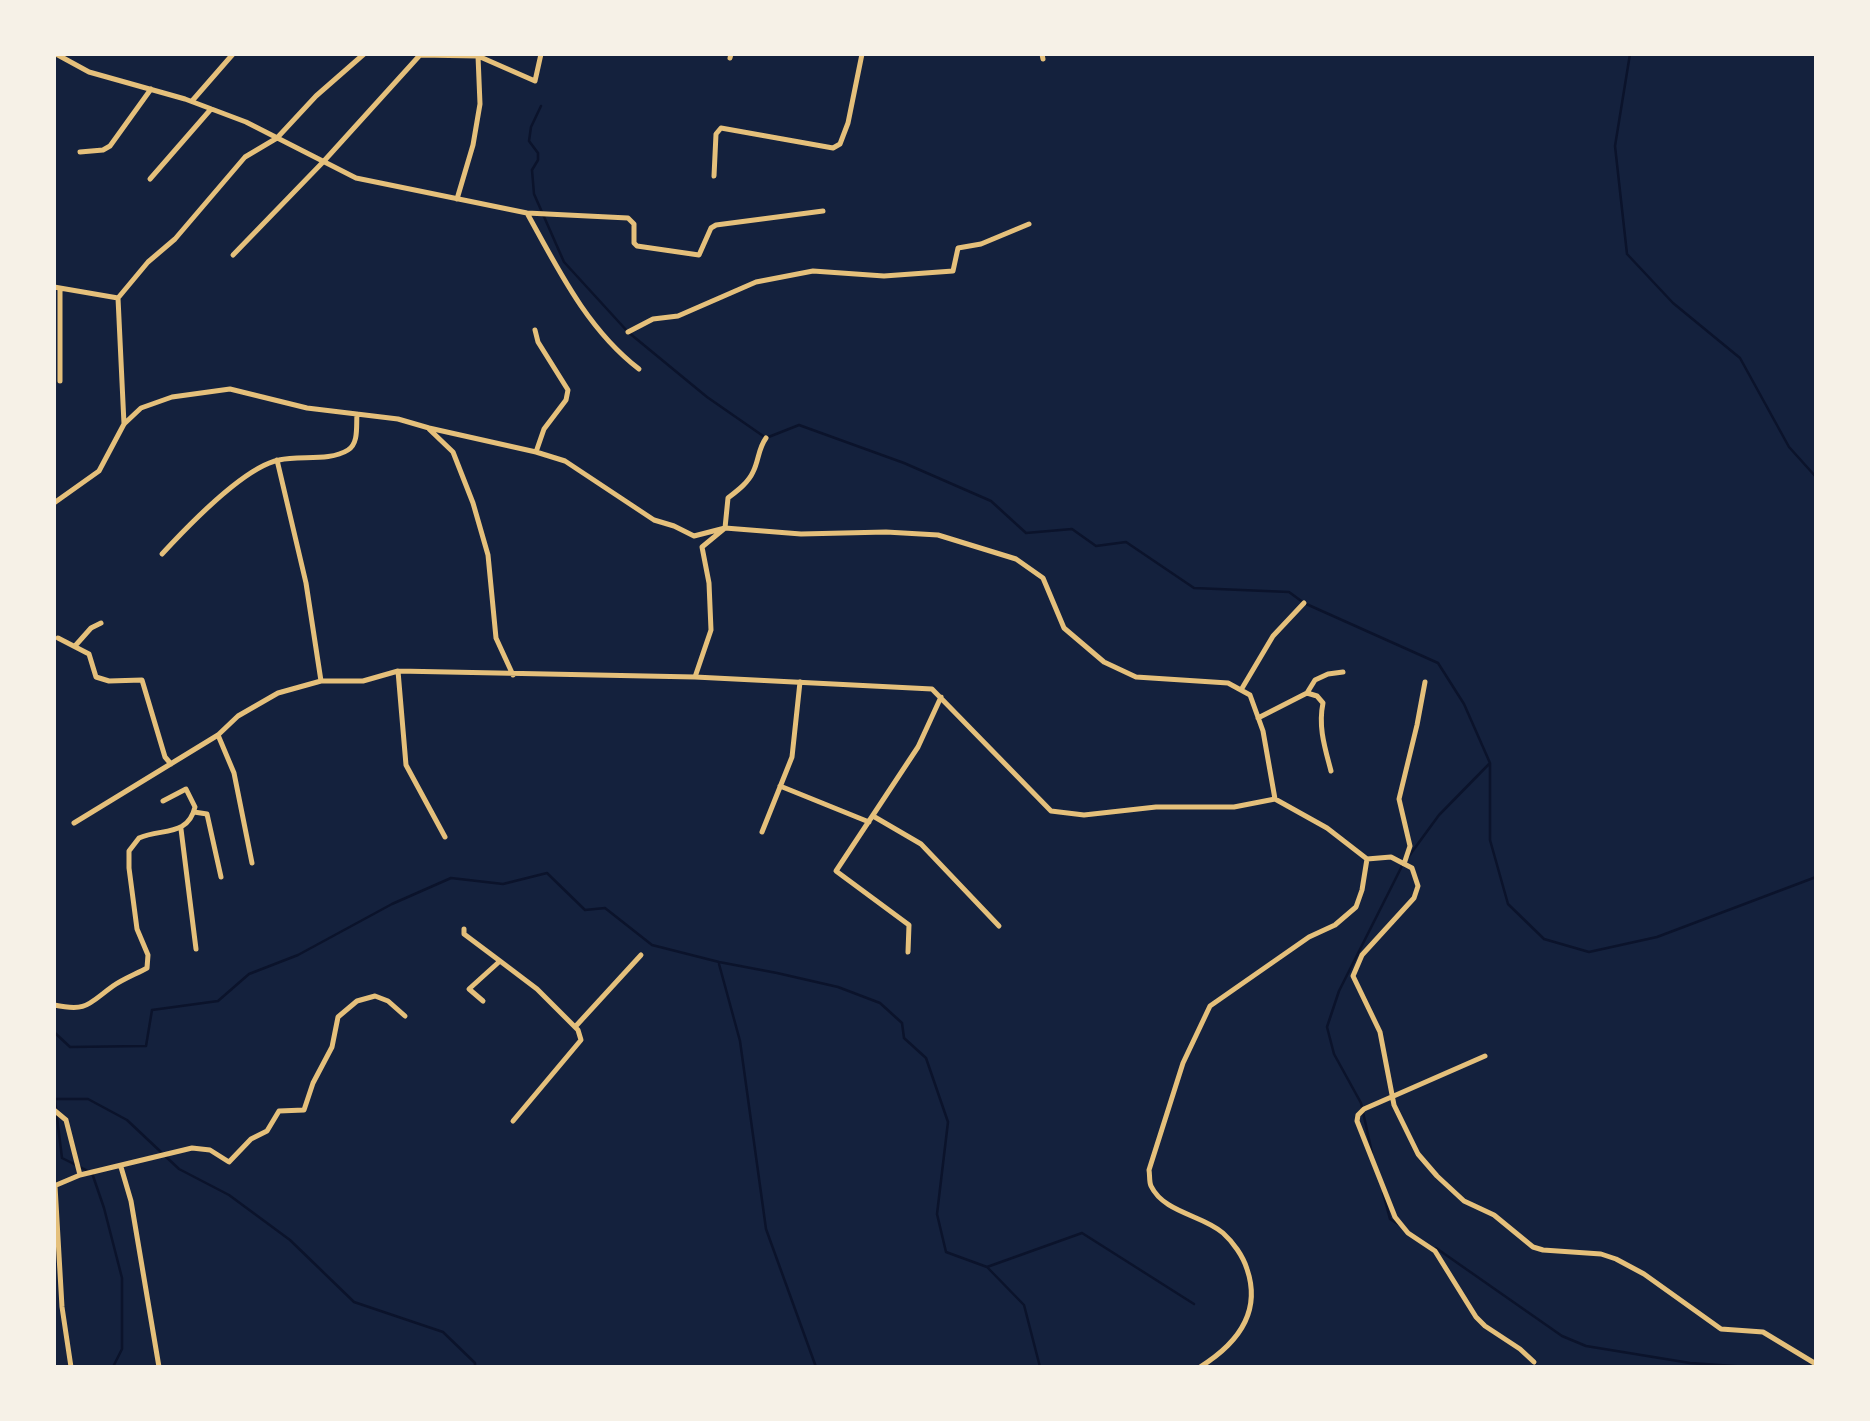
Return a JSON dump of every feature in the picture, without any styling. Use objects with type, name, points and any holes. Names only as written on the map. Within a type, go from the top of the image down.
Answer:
[{"type":"street","points":[[56,54],[89,72],[192,102],[246,122],[356,178],[527,213],[628,218],[634,224],[634,243],[637,246],[699,255],[711,228],[716,225],[823,211]]},
{"type":"street","points":[[192,102],[233,54]]},
{"type":"street","points":[[124,424],[118,298],[141,270],[175,239],[245,156],[277,138],[316,96],[364,54]]},
{"type":"street","points":[[233,255],[324,162],[420,55],[478,56],[535,81],[541,54]]},
{"type":"street","points":[[715,176],[717,130],[721,128],[833,148],[841,144],[863,54]]},
{"type":"street","points":[[457,200],[473,145],[480,104],[478,56]]},
{"type":"street","points":[[80,152],[103,150],[110,146],[151,89]]},
{"type":"street","points":[[150,179],[211,109]]},
{"type":"street","points":[[527,213],[567,287],[613,345],[639,369]]},
{"type":"street","points":[[628,332],[653,319],[678,316],[757,282],[802,273],[813,271],[884,276],[953,271],[958,248],[981,244],[1029,224]]},
{"type":"street","points":[[60,381],[57,288],[118,298]]},
{"type":"street","points":[[535,330],[538,342],[568,390],[566,400],[544,429],[536,452]]},
{"type":"street","points":[[54,503],[99,471],[124,424],[141,408],[172,397],[230,389],[307,408],[398,419],[565,461],[654,520],[694,536],[724,528],[801,534],[886,532],[939,535],[1016,559],[1043,578],[1064,628],[1104,662],[1136,677],[1228,683],[1250,695],[1263,731],[1275,799]]},
{"type":"street","points":[[162,554],[201,512],[257,469],[277,460],[333,455],[348,450],[355,442],[356,414]]},
{"type":"street","points":[[429,428],[453,452],[473,503],[488,555],[496,638],[513,675]]},
{"type":"street","points":[[695,677],[711,630],[709,583],[702,547],[724,528],[728,498],[740,489],[753,472],[759,447],[766,438]]},
{"type":"street","points":[[277,460],[306,583],[321,681]]},
{"type":"street","points":[[1241,690],[1273,636],[1304,603]]},
{"type":"street","points":[[75,646],[91,628],[101,623]]},
{"type":"street","points":[[58,638],[89,654],[96,677],[109,681],[142,680],[166,757],[171,764]]},
{"type":"street","points":[[398,671],[406,765],[445,837]]},
{"type":"street","points":[[74,824],[218,735],[238,716],[268,698],[321,681],[363,681],[398,671],[695,677],[932,689],[1051,811],[1084,815],[1156,807],[1234,807],[1275,799],[1327,828],[1367,859],[1391,857],[1412,868],[1418,886],[1414,898],[1362,955],[1353,976],[1380,1032],[1394,1105],[1418,1154],[1464,1201],[1494,1215],[1533,1247],[1601,1254],[1616,1259],[1644,1274],[1721,1329],[1763,1332],[1816,1364]]},
{"type":"street","points":[[1258,718],[1307,693],[1315,680],[1328,674],[1343,672]]},
{"type":"street","points":[[762,832],[792,757],[800,682]]},
{"type":"street","points":[[1404,864],[1410,846],[1399,799],[1425,682]]},
{"type":"street","points":[[1307,693],[1317,696],[1323,703],[1320,715],[1322,736],[1331,771]]},
{"type":"street","points":[[908,952],[909,925],[836,871],[918,747],[941,697]]},
{"type":"street","points":[[218,735],[234,773],[252,863]]},
{"type":"street","points":[[780,786],[871,819],[921,844],[999,926]]},
{"type":"street","points":[[54,1005],[67,1008],[89,1006],[115,984],[147,968],[148,955],[137,929],[129,851],[139,838],[181,829],[188,824],[195,807],[186,789],[163,802]]},
{"type":"street","points":[[194,812],[206,814],[221,877]]},
{"type":"street","points":[[181,829],[196,949]]},
{"type":"street","points":[[1200,1367],[1215,1358],[1246,1323],[1252,1306],[1253,1286],[1243,1258],[1223,1232],[1164,1201],[1151,1185],[1149,1170],[1183,1063],[1210,1006],[1308,937],[1335,925],[1356,907],[1367,859]]},
{"type":"street","points":[[464,929],[464,934],[537,989],[580,1033],[580,1040],[513,1121]]},
{"type":"street","points":[[575,1027],[641,956]]},
{"type":"street","points":[[482,1001],[469,989],[500,961]]},
{"type":"street","points":[[71,1367],[62,1307],[54,1186],[80,1175],[192,1148],[210,1150],[229,1162],[251,1139],[267,1131],[279,1111],[304,1110],[313,1083],[332,1047],[338,1017],[357,1001],[375,996],[388,1000],[405,1016]]},
{"type":"street","points":[[1485,1056],[1364,1109],[1357,1118],[1395,1217],[1408,1233],[1435,1251],[1476,1317],[1534,1362]]},
{"type":"street","points":[[54,1110],[66,1121],[80,1175]]},
{"type":"street","points":[[121,1167],[131,1201],[159,1367]]},
{"type":"waterway","points":[[1630,54],[1615,146],[1627,254],[1673,303],[1740,358],[1789,447],[1816,477]]},
{"type":"waterway","points":[[541,106],[531,127],[529,141],[538,153],[538,160],[532,170],[534,194],[564,262],[628,332],[707,397],[766,438],[799,425],[904,463],[991,501],[1026,533],[1072,529],[1096,546],[1126,542],[1194,588],[1289,592],[1304,603],[1438,663],[1464,704],[1490,763],[1439,815],[1409,856]]},
{"type":"waterway","points":[[1490,763],[1490,840],[1508,904],[1544,939],[1589,952],[1657,937],[1816,877]]},
{"type":"waterway","points":[[1372,1153],[1361,1103],[1334,1054],[1327,1027],[1339,991],[1403,864]]},
{"type":"waterway","points":[[54,1032],[70,1047],[146,1046],[152,1010],[218,1001],[249,974],[298,955],[392,904],[451,878],[503,884],[547,873],[585,910],[605,908],[652,945],[838,987],[880,1003],[902,1023],[904,1038],[926,1058],[948,1122],[937,1214],[946,1252],[987,1267],[1024,1305],[1040,1367]]},
{"type":"waterway","points":[[719,964],[740,1041],[766,1229],[816,1367]]},
{"type":"waterway","points":[[54,1093],[62,1158],[92,1173],[122,1278],[122,1349],[113,1367]]},
{"type":"waterway","points":[[55,1099],[88,1099],[127,1120],[179,1169],[229,1195],[290,1240],[354,1302],[443,1332],[475,1363],[475,1367]]},
{"type":"waterway","points":[[1383,1193],[1390,1219],[1398,1224]]},
{"type":"waterway","points":[[987,1267],[1082,1233],[1194,1304]]},
{"type":"waterway","points":[[1436,1248],[1562,1336],[1586,1346],[1690,1363],[1748,1367]]}]
